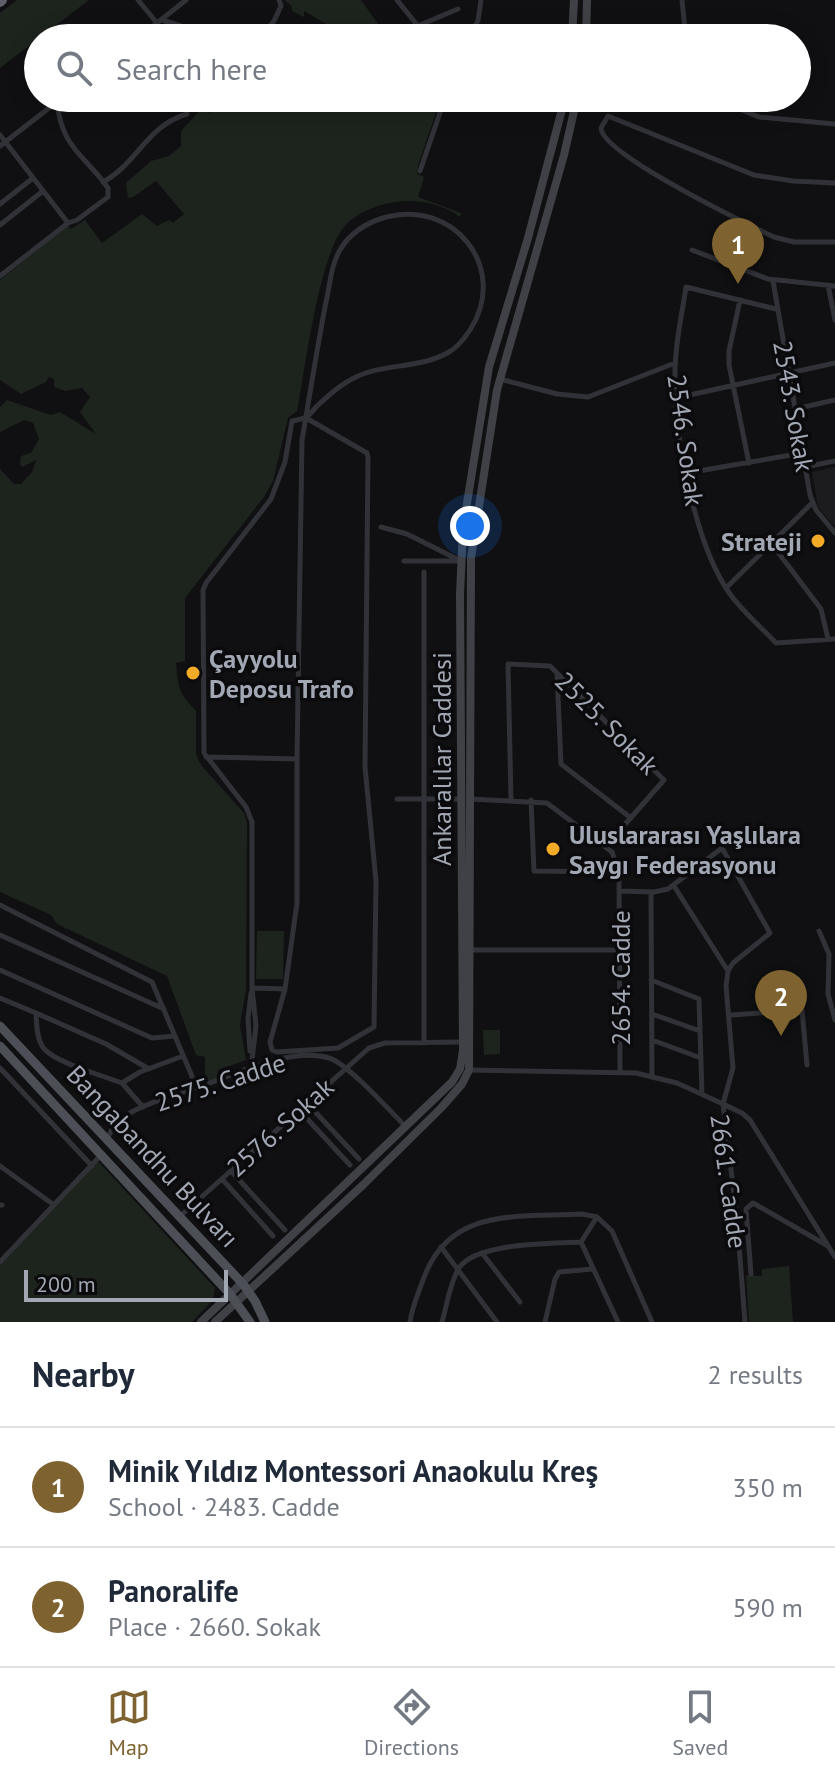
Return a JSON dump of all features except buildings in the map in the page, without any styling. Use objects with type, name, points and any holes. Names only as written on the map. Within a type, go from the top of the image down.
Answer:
[{"type":"main road","points":[[573,24],[574,0]]},
{"type":"main road","points":[[586,24],[587,0]]},
{"type":"main road","name":"Ankaralılar Caddesi","points":[[201,1322],[246,1288],[364,1184],[462,1084],[471,950],[461,561],[487,375],[562,112]]},
{"type":"main road","name":"Ankaralılar Caddesi","points":[[465,1070],[471,566],[499,379],[574,112]]},
{"type":"main road","points":[[552,152],[564,155]]},
{"type":"main road","points":[[487,375],[499,379]]},
{"type":"main road","name":"Bangabandhu Bulvarı","points":[[0,1026],[246,1288],[265,1322]]},
{"type":"main road","name":"Bangabandhu Bulvarı","points":[[0,1046],[233,1297],[250,1322]]},
{"type":"main road","name":"Ankaralılar Caddesi","points":[[246,1288],[465,1070]]},
{"type":"main road","points":[[102,1155],[107,1140]]},
{"type":"main road","name":"Ankaralılar Caddesi","points":[[215,1322],[233,1297]]},
{"type":"street","points":[[138,0],[159,21],[170,24]]},
{"type":"street","points":[[155,24],[186,0]]},
{"type":"street","points":[[270,24],[280,11],[279,0]]},
{"type":"street","points":[[397,0],[416,24]]},
{"type":"street","points":[[476,24],[481,0]]},
{"type":"street","points":[[682,0],[685,24]]},
{"type":"street","points":[[423,24],[458,9]]},
{"type":"street","points":[[3,144],[44,112]]},
{"type":"street","points":[[0,276],[68,223],[108,197],[108,188],[65,136],[60,126],[60,112]]},
{"type":"street","points":[[420,171],[440,112]]},
{"type":"street","points":[[747,112],[759,117],[835,124]]},
{"type":"street","points":[[103,182],[124,167],[157,129],[187,114]]},
{"type":"street","points":[[835,183],[754,175],[608,116],[601,128],[602,136],[637,164],[778,239],[835,242]]},
{"type":"street","points":[[0,135],[3,144],[68,223]]},
{"type":"street","points":[[0,204],[33,178]]},
{"type":"street","points":[[0,225],[43,191]]},
{"type":"street","points":[[251,1069],[248,1019],[252,988],[252,822],[246,807],[205,757],[203,590],[271,499],[285,462],[292,421],[306,418],[339,387],[356,377],[434,359],[449,352],[466,336],[478,315],[483,284],[473,250],[452,227],[424,214],[396,215],[363,227],[344,244],[334,263],[315,357],[306,418],[300,479],[297,903],[285,989],[270,1042],[274,1052],[338,1048],[374,1027],[376,881],[365,767],[368,458],[367,453],[306,418]]},
{"type":"street","points":[[692,250],[773,281],[832,285],[835,320]]},
{"type":"street","name":"2543. Sokak","points":[[773,281],[812,503]]},
{"type":"street","name":"2543. Sokak","points":[[686,287],[776,309]]},
{"type":"street","name":"2546. Sokak","points":[[686,287],[675,363],[676,398],[687,473],[700,531],[726,588],[776,643],[831,639]]},
{"type":"street","points":[[740,300],[729,351],[731,386],[749,463]]},
{"type":"street","points":[[499,379],[557,394],[588,397],[675,363]]},
{"type":"street","points":[[676,398],[835,363]]},
{"type":"street","points":[[795,409],[835,400]]},
{"type":"street","points":[[687,473],[803,453]]},
{"type":"street","points":[[805,467],[835,461]]},
{"type":"street","points":[[726,588],[812,503],[835,533]]},
{"type":"street","points":[[381,527],[407,534],[461,561]]},
{"type":"street","points":[[771,543],[821,609],[831,639]]},
{"type":"street","points":[[404,561],[461,561]]},
{"type":"street","points":[[424,572],[424,1043]]},
{"type":"street","name":"2525. Sokak","points":[[511,800],[508,664],[550,666],[664,780],[631,818]]},
{"type":"street","points":[[557,673],[561,764],[631,818],[606,846]]},
{"type":"street","points":[[205,757],[297,759]]},
{"type":"street","name":"2654. Cadde","points":[[397,799],[531,800],[550,805],[615,854],[619,872],[620,1072]]},
{"type":"street","points":[[531,800],[534,871],[619,872]]},
{"type":"street","points":[[619,891],[651,892],[674,886],[722,848],[770,933],[733,963],[728,971],[726,986],[731,1015],[733,1068],[723,1104],[750,1120],[835,1257]]},
{"type":"street","points":[[674,886],[728,971]]},
{"type":"street","points":[[651,892],[652,1076]]},
{"type":"street","points":[[0,905],[148,978],[155,986],[197,1088]]},
{"type":"street","points":[[819,931],[829,954],[832,982],[828,997],[835,1020]]},
{"type":"street","points":[[0,935],[165,1010]]},
{"type":"street","points":[[471,950],[619,950]]},
{"type":"street","points":[[0,970],[152,1038],[175,1036]]},
{"type":"street","points":[[651,980],[699,999],[702,1094]]},
{"type":"street","points":[[252,988],[285,989]]},
{"type":"street","points":[[0,998],[106,1044],[149,1069]]},
{"type":"street","points":[[731,1015],[802,1010],[807,1065]]},
{"type":"street","points":[[36,1013],[37,1039],[51,1055],[122,1083],[143,1107]]},
{"type":"street","points":[[652,1014],[700,1031]]},
{"type":"street","points":[[652,1040],[701,1058]]},
{"type":"street","name":"2576. Sokak","points":[[178,1217],[345,1068],[376,1045],[463,1042]]},
{"type":"street","points":[[122,1083],[183,1056]]},
{"type":"street","name":"2575. Cadde","points":[[115,1124],[143,1107],[274,1061],[310,1056],[332,1058],[345,1068]]},
{"type":"street","points":[[76,1067],[76,1075],[115,1124],[107,1140]]},
{"type":"street","points":[[0,1068],[92,1166]]},
{"type":"street","points":[[345,1068],[407,1128]]},
{"type":"street","name":"2661. Cadde","points":[[465,1070],[620,1072],[652,1076],[723,1104],[745,1322]]},
{"type":"street","points":[[307,1103],[359,1159]]},
{"type":"street","points":[[299,1110],[350,1165]]},
{"type":"street","points":[[0,1262],[102,1155]]},
{"type":"street","points":[[0,1166],[54,1205]]},
{"type":"street","points":[[231,1171],[285,1230]]},
{"type":"street","points":[[222,1179],[273,1236]]},
{"type":"street","points":[[751,1274],[746,1209],[753,1203],[829,1247]]},
{"type":"street","points":[[410,1322],[429,1261],[462,1230],[484,1220],[582,1214],[597,1217],[612,1231],[652,1322]]},
{"type":"street","points":[[581,1242],[597,1217]]},
{"type":"street","points":[[442,1322],[458,1270],[464,1263],[482,1253],[499,1249],[581,1242]]},
{"type":"street","points":[[581,1242],[618,1322]]},
{"type":"street","points":[[441,1247],[497,1322]]},
{"type":"street","points":[[482,1253],[520,1302]]},
{"type":"street","points":[[545,1322],[559,1272],[593,1269]]},
{"type":"shaded area","points":[[17,0],[89,0],[58,24],[24,24],[24,50],[0,68],[0,13]]},
{"type":"shaded area","points":[[284,0],[361,0],[378,24],[326,24],[304,11],[304,17],[292,11],[291,5]]},
{"type":"shaded area","points":[[198,112],[436,112],[418,165],[417,174],[424,177],[418,197],[461,213],[460,217],[429,203],[395,202],[368,210],[345,226],[336,240],[320,286],[297,411],[288,418],[273,481],[264,497],[185,598],[185,661],[176,663],[180,690],[196,711],[196,754],[201,765],[244,813],[247,823],[246,990],[240,1025],[246,1060],[218,1070],[219,1078],[205,1082],[205,1057],[196,1055],[167,976],[57,924],[51,915],[0,892],[0,469],[14,484],[21,484],[32,472],[36,460],[22,467],[21,456],[31,453],[39,439],[33,423],[24,420],[0,432],[0,407],[7,400],[51,415],[60,412],[96,434],[80,412],[90,397],[82,388],[65,391],[54,387],[54,379],[49,377],[46,382],[21,394],[0,380],[0,280],[68,225],[71,229],[85,220],[102,243],[142,214],[157,226],[169,220],[173,223],[184,214],[156,181],[128,198],[126,183],[151,161],[169,156],[181,146],[181,131]]},
{"type":"shaded area","points":[[835,467],[835,527],[818,507],[812,472]]},
{"type":"shaded area","points":[[257,931],[284,931],[283,979],[256,979]]},
{"type":"shaded area","points":[[483,1030],[500,1030],[500,1054],[484,1055]]},
{"type":"shaded area","points":[[97,1160],[215,1288],[213,1300],[192,1322],[0,1322],[0,1262]]},
{"type":"shaded area","points":[[789,1266],[793,1322],[749,1322],[746,1275],[762,1276],[762,1269]]},
{"type":"place","name":"Minik Yıldız Montessori Anaokulu Kreş","points":[[738,284]]},
{"type":"place","name":"Strateji","points":[[818,541]]},
{"type":"place","name":"Çayyolu Deposu Trafo","points":[[193,673]]},
{"type":"place","name":"Uluslararası Yaşlılara Saygı Federasyonu","points":[[553,849]]},
{"type":"place","name":"Panoralife","points":[[781,1036]]}]
